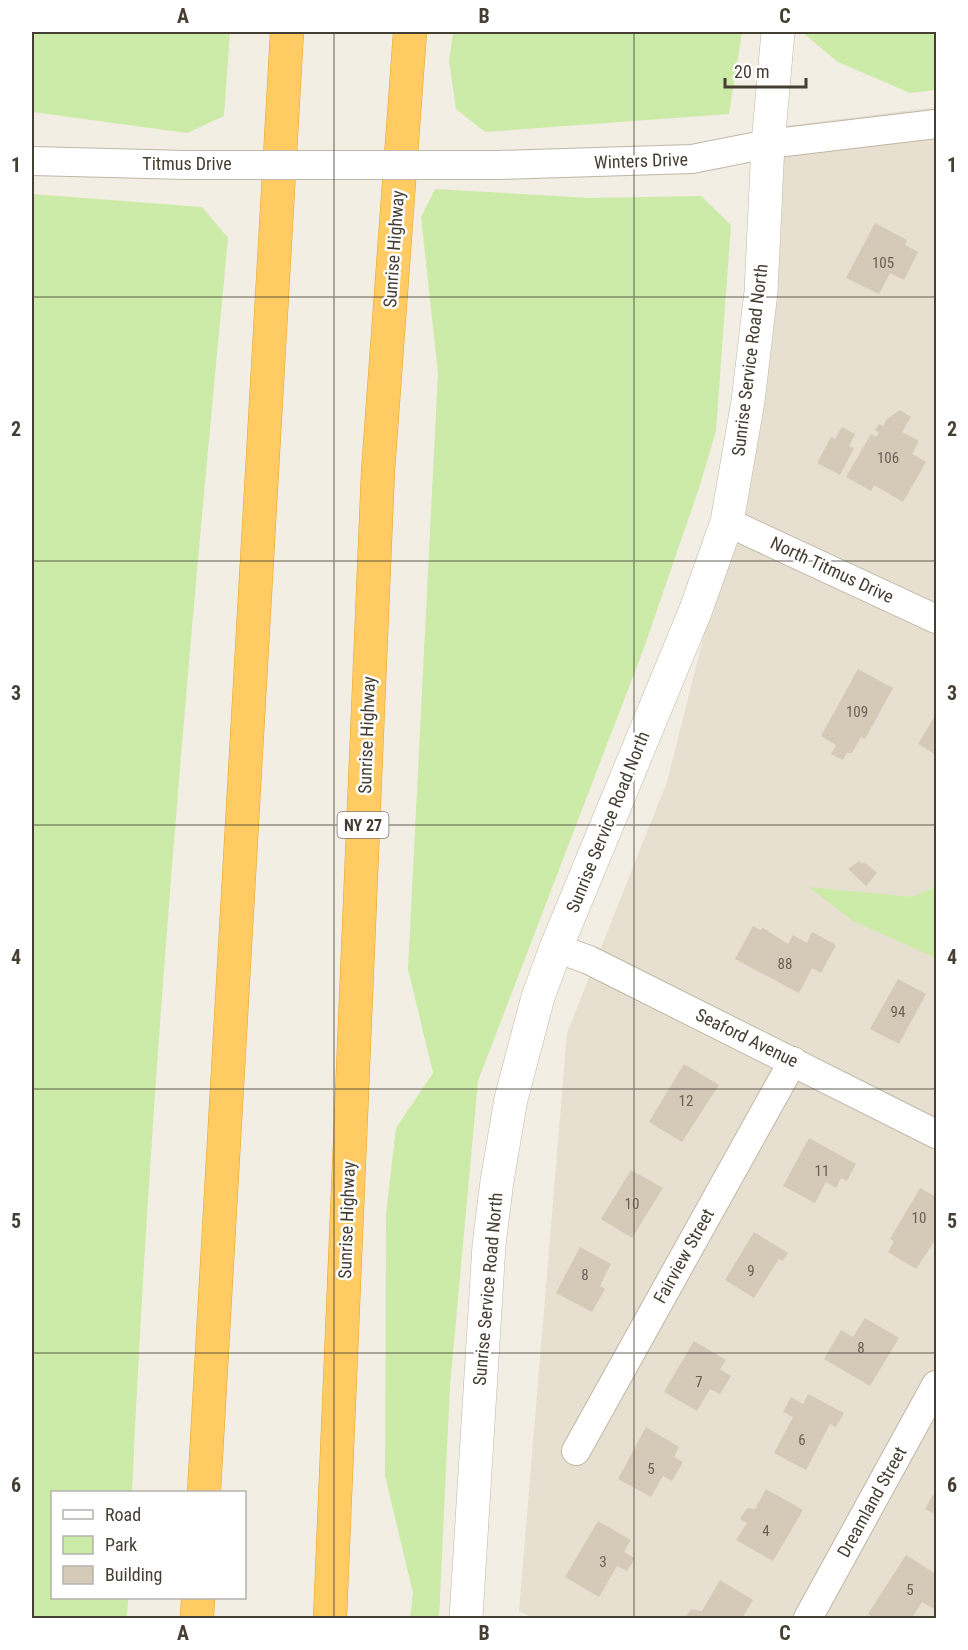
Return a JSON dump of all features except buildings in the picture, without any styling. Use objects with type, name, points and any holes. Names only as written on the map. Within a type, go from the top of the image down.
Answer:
[{"type":"highway","points":[[204,1491],[287,32]]},
{"type":"highway","name":"Sunrise Highway","points":[[330,1618],[377,483],[410,32]]},
{"type":"highway","points":[[197,1618],[198,1599]]},
{"type":"street","name":"Sunrise Service Road North","points":[[466,1618],[489,1245],[511,1099],[525,1045],[556,948],[694,612],[727,522],[748,401],[761,292],[768,144],[778,32]]},
{"type":"street","name":"Winters Drive","points":[[342,165],[498,165],[692,159],[768,144],[936,124]]},
{"type":"street","name":"Titmus Drive","points":[[32,161],[186,165],[342,165]]},
{"type":"street","name":"North Titmus Drive","points":[[727,522],[936,619]]},
{"type":"street","name":"Seaford Avenue","points":[[556,948],[589,960],[936,1134]]},
{"type":"street","name":"Fairview Street","points":[[576,1451],[793,1061]]},
{"type":"street","name":"Dreamland Street","points":[[808,1618],[936,1385]]},
{"type":"shaded area","points":[[936,107],[936,1618],[533,1618],[519,1611],[567,1033],[667,782],[719,575],[785,126]]},
{"type":"green space","points":[[32,32],[230,32],[224,116],[187,133],[32,112]]},
{"type":"green space","points":[[453,32],[742,32],[729,114],[485,132],[456,109],[449,61]]},
{"type":"green space","points":[[802,32],[936,32],[936,90],[910,93],[838,62]]},
{"type":"green space","points":[[435,189],[590,198],[701,196],[731,225],[716,431],[700,485],[644,648],[478,1081],[450,1386],[439,1618],[410,1618],[413,1593],[385,1476],[386,1214],[396,1128],[433,1073],[408,969],[438,373],[421,217]]},
{"type":"green space","points":[[32,194],[202,207],[228,238],[199,551],[160,1021],[132,1491],[51,1491],[51,1599],[128,1599],[127,1618],[32,1618]]},
{"type":"green space","points":[[936,886],[936,958],[853,921],[809,887],[913,897]]}]
